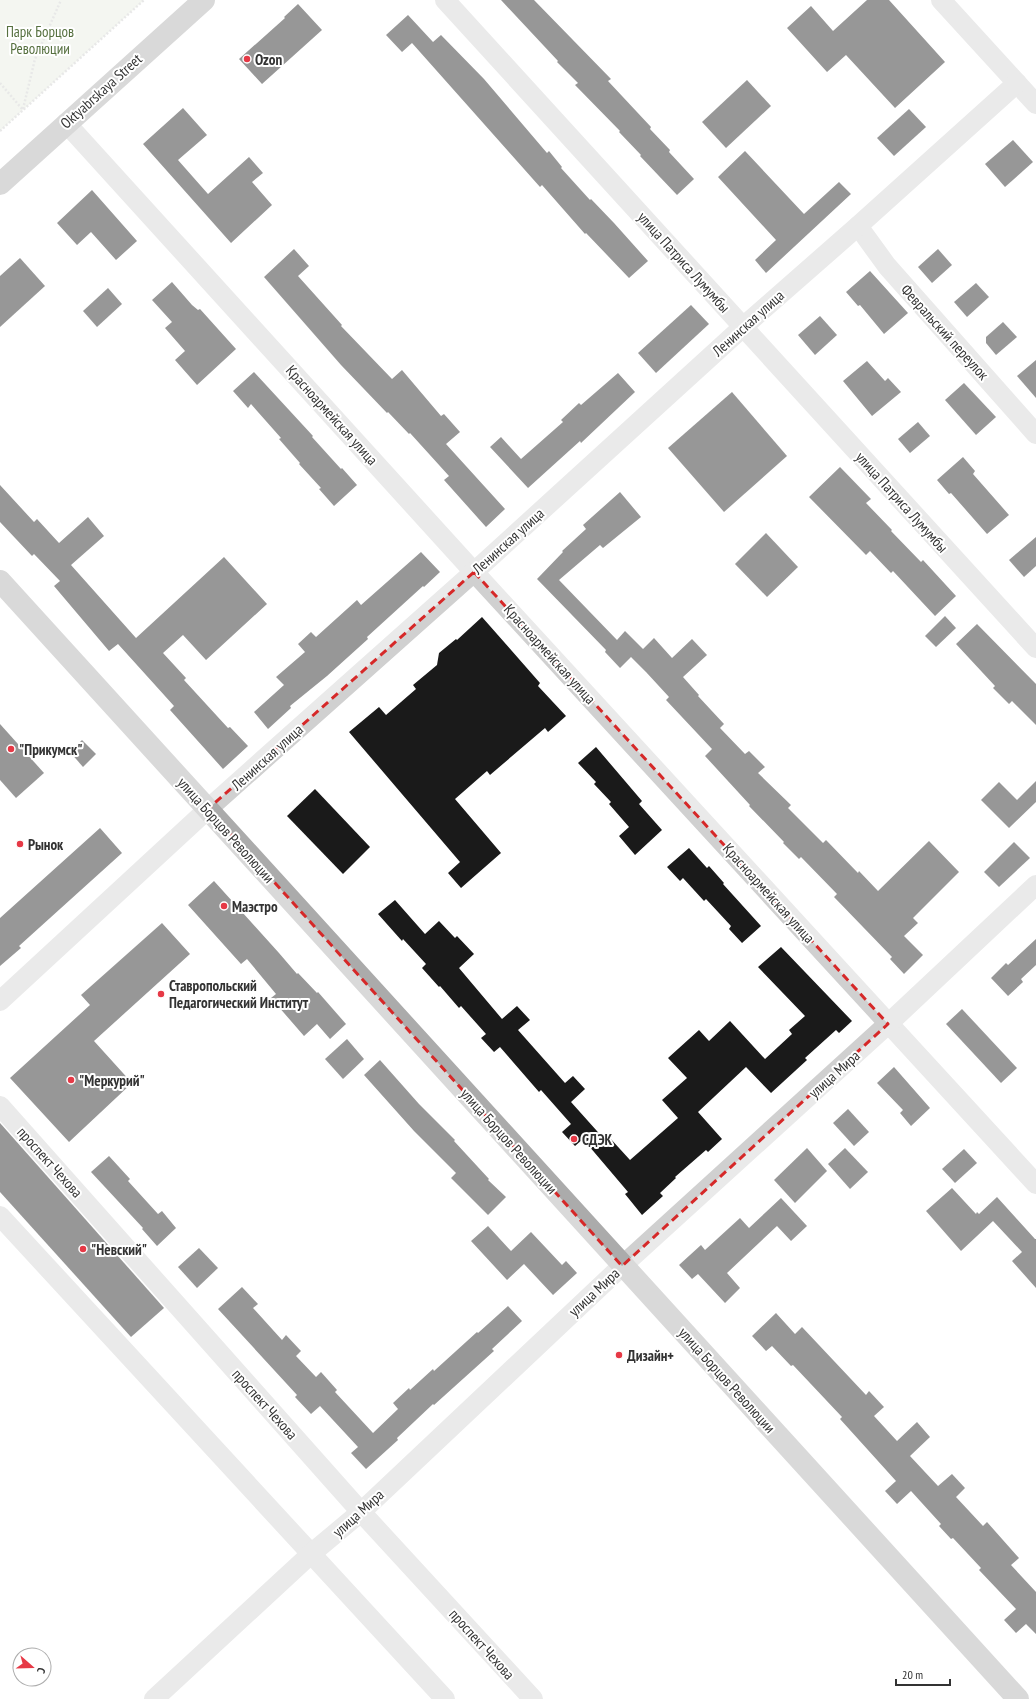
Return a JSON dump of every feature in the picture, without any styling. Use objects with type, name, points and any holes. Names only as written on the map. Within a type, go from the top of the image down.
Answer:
[{"type":"main road","name":"Oktyabrskaya Street","points":[[0,184],[204,0]]},
{"type":"main road","name":"улица Борцов Революции","points":[[0,581],[622,1266],[1018,1699]]},
{"type":"street","name":"улица Патриса Лумумбы","points":[[445,0],[1036,648]]},
{"type":"street","points":[[941,0],[1036,104]]},
{"type":"street","name":"Ленинская улица","points":[[0,1001],[208,809],[474,572],[742,327],[858,226],[1017,82]]},
{"type":"street","name":"Красноармейская улица","points":[[66,123],[474,572],[1036,1184]]},
{"type":"street","name":"Февральский переулок","points":[[858,226],[887,266],[1036,434]]},
{"type":"street","name":"улица Мира","points":[[154,1699],[312,1553],[361,1512],[622,1266],[888,1024],[1036,885]]},
{"type":"street","name":"проспект Чехова","points":[[0,1106],[361,1512],[533,1699]]},
{"type":"street","points":[[0,1216],[445,1699]]},
{"type":"path","points":[[23,110],[35,59],[61,0]]},
{"type":"path","points":[[0,131],[144,0]]},
{"type":"path","points":[[0,84],[23,110]]},
{"type":"highlighted area","points":[[474,572],[888,1024],[622,1266],[208,809]]},
{"type":"green space","name":"Парк Борцов Революции","points":[[0,0],[144,0],[0,131]]},
{"type":"building","points":[[501,0],[534,0],[611,79],[608,81],[651,127],[650,129],[670,150],[669,152],[694,179],[677,195],[640,156],[641,155],[619,132],[620,131],[575,85],[578,83]]},
{"type":"building","points":[[867,0],[889,0],[945,62],[895,108],[846,55],[827,72],[787,28],[811,6],[833,31]]},
{"type":"building","points":[[298,4],[322,30],[262,84],[239,59],[285,18],[284,17]]},
{"type":"building","points":[[408,15],[433,42],[441,35],[484,79],[547,153],[549,151],[562,167],[561,168],[648,261],[629,278],[586,233],[585,234],[542,185],[540,187],[412,43],[402,52],[386,35]]},
{"type":"building","points":[[747,80],[771,106],[726,148],[702,122]]},
{"type":"building","points":[[183,108],[207,135],[178,160],[208,194],[249,157],[263,173],[252,182],[272,205],[231,243],[143,144]]},
{"type":"building","points":[[909,109],[926,127],[894,156],[877,138]]},
{"type":"building","points":[[1013,140],[1033,162],[1005,187],[985,164]]},
{"type":"building","points":[[745,151],[804,214],[839,182],[851,194],[766,273],[755,260],[776,240],[718,177]]},
{"type":"building","points":[[92,190],[137,241],[116,260],[91,232],[77,245],[57,223]]},
{"type":"building","points":[[294,249],[309,266],[298,276],[342,325],[341,326],[392,379],[402,370],[441,416],[444,414],[460,432],[446,444],[505,509],[486,527],[444,480],[449,476],[410,433],[409,434],[388,412],[387,413],[341,365],[264,277]]},
{"type":"building","points":[[938,249],[952,265],[932,283],[918,267]]},
{"type":"building","points":[[20,258],[45,286],[0,327],[0,276]]},
{"type":"building","points":[[870,271],[908,313],[884,334],[860,305],[858,306],[846,292]]},
{"type":"building","points":[[172,282],[192,305],[198,310],[200,309],[236,349],[197,385],[175,360],[185,351],[165,328],[172,322],[152,300]]},
{"type":"building","points":[[976,283],[989,297],[967,317],[954,302]]},
{"type":"building","points":[[108,288],[122,304],[97,327],[83,311]]},
{"type":"building","points":[[691,305],[709,324],[656,373],[638,353]]},
{"type":"building","points":[[820,316],[837,335],[815,355],[798,335]]},
{"type":"building","points":[[1003,322],[1017,337],[996,355],[986,343],[986,337]]},
{"type":"building","points":[[1036,360],[1036,398],[1017,376]]},
{"type":"building","points":[[867,361],[885,381],[888,378],[901,392],[872,416],[843,381]]},
{"type":"building","points":[[254,372],[357,485],[334,506],[319,489],[321,488],[279,439],[281,438],[251,404],[248,408],[233,391]]},
{"type":"building","points":[[618,373],[635,392],[581,443],[580,441],[528,488],[490,447],[501,437],[521,459],[563,422],[561,420],[579,403],[581,405]]},
{"type":"building","points":[[964,383],[996,417],[976,435],[945,400]]},
{"type":"building","points":[[732,392],[787,456],[724,512],[668,448]]},
{"type":"building","points":[[918,422],[930,436],[910,453],[898,439]]},
{"type":"building","points":[[963,457],[975,471],[973,474],[1009,515],[987,534],[951,493],[949,494],[937,480]]},
{"type":"building","points":[[840,467],[871,499],[866,503],[892,530],[891,531],[921,562],[923,560],[956,596],[935,616],[893,571],[891,573],[870,551],[866,555],[809,497]]},
{"type":"building","points":[[0,485],[34,522],[37,519],[59,543],[88,517],[104,536],[71,565],[136,638],[224,557],[267,604],[206,660],[183,635],[163,653],[186,678],[184,680],[228,728],[230,727],[248,746],[223,769],[170,710],[174,706],[118,644],[109,651],[54,586],[60,581],[34,554],[32,556],[0,522]]},
{"type":"building","points":[[620,492],[641,517],[603,548],[600,545],[559,580],[617,640],[625,631],[643,649],[654,638],[672,658],[692,639],[707,655],[683,677],[724,724],[720,728],[745,754],[749,751],[765,767],[758,773],[791,805],[788,808],[823,843],[826,840],[878,891],[929,841],[959,872],[913,918],[918,923],[904,936],[923,955],[904,974],[890,959],[892,957],[834,897],[837,894],[801,857],[799,859],[783,843],[784,842],[749,806],[750,805],[705,756],[712,749],[666,700],[669,697],[646,672],[631,657],[620,668],[605,652],[606,650],[537,579],[563,552],[562,551],[586,529],[583,525]]},
{"type":"building","points":[[766,533],[798,567],[767,597],[735,564]]},
{"type":"building","points":[[1036,537],[1036,566],[1024,577],[1009,560]]},
{"type":"building","points":[[421,552],[440,572],[367,637],[368,639],[327,676],[290,706],[291,708],[268,729],[254,712],[284,685],[276,677],[305,652],[298,644],[311,632],[316,637],[357,600],[361,605]]},
{"type":"building","points":[[945,616],[956,628],[936,647],[925,636]]},
{"type":"building","points":[[482,617],[540,683],[538,686],[566,716],[548,732],[545,728],[490,775],[487,771],[455,799],[501,853],[461,888],[448,873],[460,862],[349,732],[379,707],[386,715],[416,689],[413,685],[437,665],[439,653],[456,639],[457,640]]},
{"type":"building","points":[[977,624],[1036,684],[1036,725],[1012,701],[1009,704],[993,688],[995,686],[956,644]]},
{"type":"building","name":"\"Прикумск\"","points":[[0,724],[44,773],[16,798],[0,780]]},
{"type":"building","points":[[82,740],[96,754],[83,767],[70,752]]},
{"type":"building","points":[[596,747],[642,801],[639,804],[662,830],[635,855],[619,836],[629,827],[609,804],[611,802],[594,784],[596,782],[578,763]]},
{"type":"building","points":[[1036,781],[1036,802],[1009,828],[981,800],[999,782],[1017,800]]},
{"type":"building","points":[[315,789],[370,847],[343,874],[287,816]]},
{"type":"building","points":[[100,828],[122,853],[19,946],[21,948],[0,966],[0,918]]},
{"type":"building","points":[[1014,842],[1030,858],[999,887],[984,872]]},
{"type":"building","points":[[689,848],[707,868],[709,866],[724,883],[723,884],[761,926],[742,943],[729,929],[731,926],[706,899],[704,901],[683,878],[680,881],[667,867]]},
{"type":"building","points":[[214,881],[297,974],[298,973],[317,993],[318,992],[346,1024],[330,1039],[317,1024],[304,1036],[271,998],[276,994],[247,959],[241,964],[188,905]]},
{"type":"building","points":[[395,900],[425,934],[439,921],[455,938],[457,936],[474,954],[459,968],[502,1019],[517,1006],[530,1020],[518,1030],[565,1083],[573,1076],[585,1089],[571,1102],[605,1140],[609,1137],[630,1160],[678,1118],[662,1100],[687,1078],[668,1058],[699,1030],[709,1041],[730,1021],[765,1059],[792,1034],[789,1030],[805,1016],[758,967],[781,947],[852,1021],[839,1033],[836,1030],[805,1058],[807,1060],[771,1093],[746,1067],[698,1112],[722,1139],[708,1152],[706,1150],[675,1177],[676,1178],[660,1193],[663,1196],[642,1215],[625,1194],[628,1192],[583,1139],[575,1146],[562,1132],[571,1124],[541,1090],[539,1092],[500,1047],[494,1052],[481,1038],[486,1034],[461,1006],[459,1008],[440,986],[439,987],[422,968],[426,964],[403,939],[402,941],[378,914]]},
{"type":"building","points":[[162,923],[190,954],[94,1041],[132,1083],[69,1142],[10,1078],[90,1005],[81,995]]},
{"type":"building","points":[[1036,939],[1036,965],[1021,979],[1023,982],[1008,996],[991,978],[1006,963],[1008,965]]},
{"type":"building","points":[[962,1009],[1017,1068],[1001,1083],[946,1024]]},
{"type":"building","points":[[347,1039],[364,1059],[343,1079],[325,1059]]},
{"type":"building","points":[[380,1060],[419,1104],[455,1140],[454,1141],[489,1179],[488,1180],[506,1197],[488,1215],[451,1178],[456,1173],[414,1131],[364,1075]]},
{"type":"building","points":[[894,1067],[930,1108],[911,1126],[900,1113],[903,1110],[877,1083]]},
{"type":"building","points":[[848,1109],[869,1132],[854,1146],[833,1123]]},
{"type":"building","name":"\"Невский\"","points":[[0,1123],[164,1308],[131,1337],[0,1192]]},
{"type":"building","points":[[807,1148],[827,1171],[795,1203],[774,1180]]},
{"type":"building","points":[[845,1148],[868,1172],[850,1189],[828,1164]]},
{"type":"building","points":[[964,1149],[977,1163],[955,1183],[942,1169]]},
{"type":"building","points":[[109,1156],[130,1179],[128,1181],[158,1214],[162,1211],[176,1228],[157,1246],[142,1229],[143,1228],[91,1172]]},
{"type":"building","points":[[952,1188],[976,1214],[977,1212],[979,1214],[997,1197],[1036,1239],[1036,1288],[1012,1261],[1022,1252],[993,1221],[961,1251],[926,1211]]},
{"type":"building","points":[[781,1198],[807,1226],[791,1241],[777,1226],[727,1273],[740,1288],[725,1303],[698,1274],[692,1279],[679,1265],[701,1245],[705,1250],[740,1218],[749,1228]]},
{"type":"building","points":[[488,1226],[511,1251],[531,1232],[562,1265],[566,1261],[577,1273],[553,1295],[524,1264],[507,1280],[471,1241]]},
{"type":"building","points":[[199,1248],[218,1268],[197,1288],[178,1267]]},
{"type":"building","points":[[242,1287],[258,1304],[253,1308],[282,1340],[286,1335],[301,1351],[296,1356],[316,1377],[321,1372],[337,1390],[335,1392],[373,1433],[398,1409],[393,1403],[433,1369],[434,1371],[508,1306],[522,1321],[492,1349],[494,1351],[434,1405],[433,1404],[397,1438],[398,1440],[366,1469],[351,1453],[358,1447],[320,1406],[311,1414],[295,1397],[297,1395],[218,1309]]},
{"type":"building","points":[[776,1313],[795,1334],[802,1327],[866,1395],[869,1391],[884,1407],[874,1416],[897,1441],[917,1422],[930,1437],[910,1456],[938,1486],[952,1474],[965,1488],[956,1497],[983,1526],[987,1522],[1019,1558],[1011,1565],[1036,1592],[1036,1634],[1026,1624],[1016,1633],[1004,1620],[1016,1609],[979,1570],[981,1568],[953,1538],[951,1539],[939,1526],[941,1524],[911,1491],[897,1504],[885,1491],[896,1481],[840,1419],[842,1417],[793,1365],[791,1366],[772,1346],[766,1351],[752,1336]]},
{"type":"place","name":"Ozon","points":[[247,59]]},
{"type":"place","name":"\"Прикумск\"","points":[[11,749]]},
{"type":"place","name":"Рынок","points":[[20,844]]},
{"type":"place","name":"Маэстро","points":[[224,906]]},
{"type":"place","name":"Ставропольский Педагогический Институт","points":[[161,994]]},
{"type":"place","name":"\"Меркурий\"","points":[[71,1080]]},
{"type":"place","name":"СДЭК","points":[[574,1139]]},
{"type":"place","name":"\"Невский\"","points":[[83,1249]]},
{"type":"place","name":"Дизайн+","points":[[619,1355]]}]
